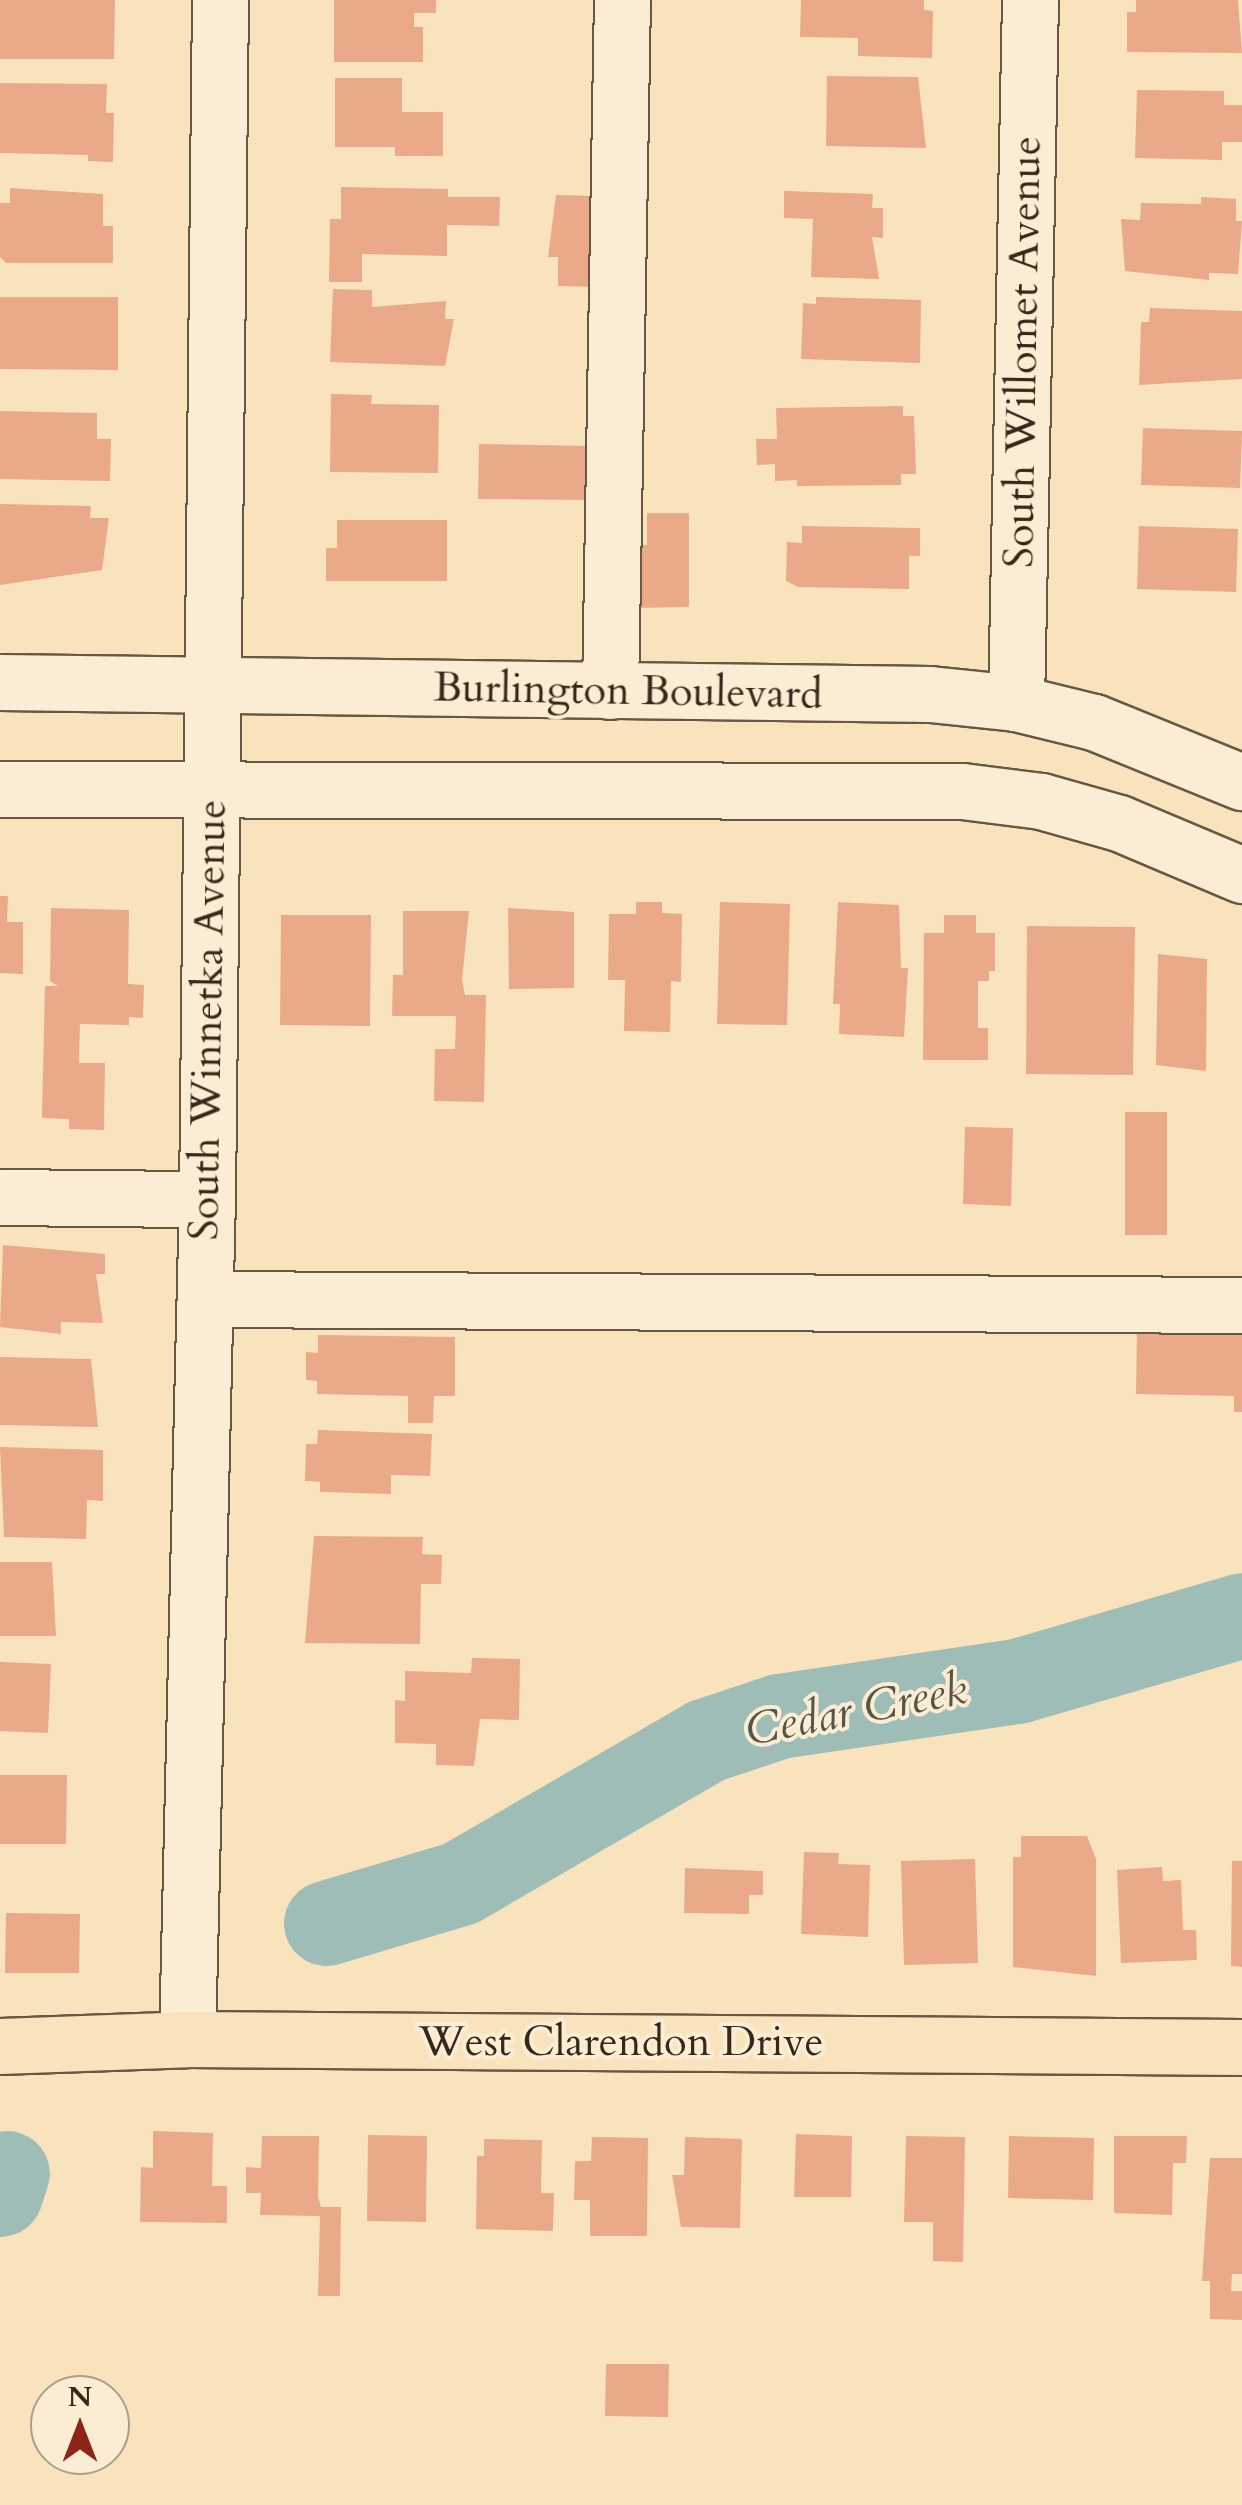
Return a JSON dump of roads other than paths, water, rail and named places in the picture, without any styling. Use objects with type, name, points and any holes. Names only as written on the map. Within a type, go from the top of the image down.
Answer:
[{"type":"main road","name":"West Clarendon Drive","points":[[0,2046],[187,2039],[1242,2048]]},
{"type":"street","name":"South Winnetka Avenue","points":[[187,2039],[207,1199],[220,0]]},
{"type":"street","points":[[610,690],[622,0]]},
{"type":"street","name":"South Willomet Avenue","points":[[1016,703],[1030,0]]},
{"type":"street","name":"Burlington Boulevard","points":[[0,682],[930,694],[1016,703],[1094,722],[1242,782]]},
{"type":"street","points":[[0,788],[962,791],[1041,802],[1120,823],[1242,875]]},
{"type":"street","points":[[0,1197],[207,1199]]},
{"type":"street","points":[[205,1299],[1242,1305]]},
{"type":"waterway","name":"Cedar Creek","points":[[326,1923],[460,1883],[707,1740],[779,1716],[1017,1681],[1242,1615]]},
{"type":"waterway","name":"Cedar Creek","points":[[0,2194],[7,2173]]}]
